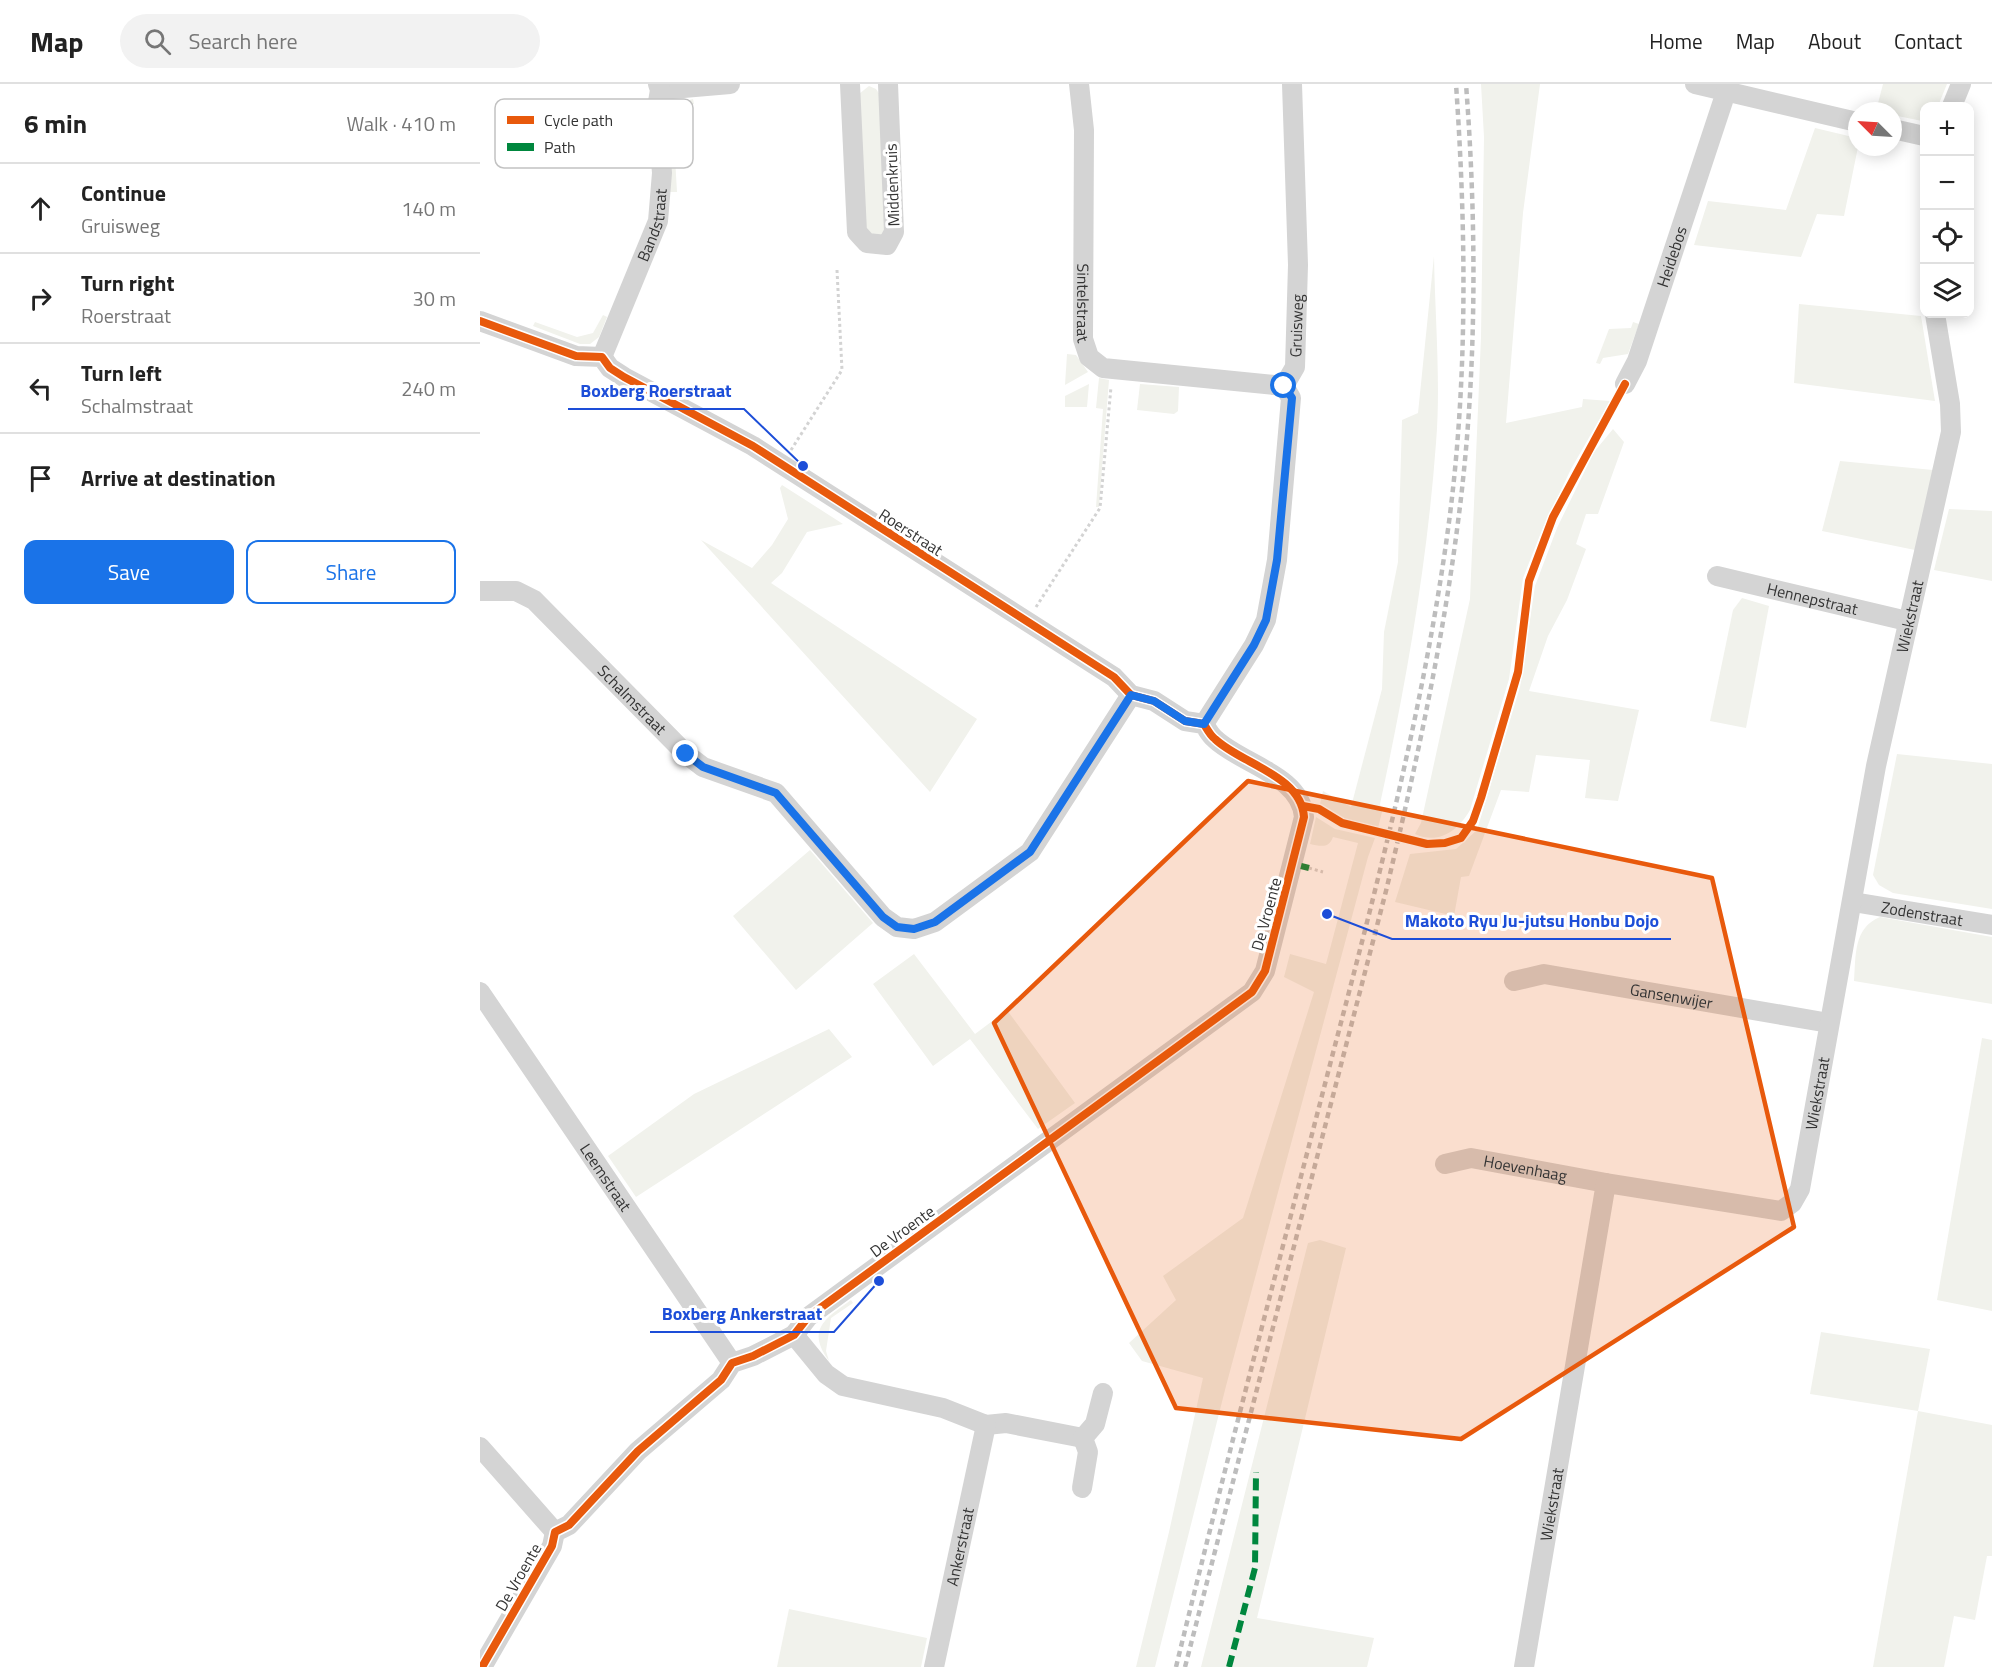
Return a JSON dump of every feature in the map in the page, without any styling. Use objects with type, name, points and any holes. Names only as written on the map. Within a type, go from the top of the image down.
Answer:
[{"type":"street","points":[[659,87],[730,84]]},
{"type":"street","name":"Middenkruis","points":[[850,84],[857,232],[867,243],[887,245],[894,232],[888,84]]},
{"type":"street","name":"Sintelstraat","points":[[1079,84],[1084,130],[1083,339],[1089,357],[1103,368],[1284,386]]},
{"type":"street","name":"Gruisweg","points":[[1284,386],[1294,367],[1298,265],[1292,84]]},
{"type":"street","points":[[1695,84],[1848,120]]},
{"type":"street","points":[[1954,102],[1961,84]]},
{"type":"street","name":"Heidebos","points":[[1625,384],[1636,361],[1726,92]]},
{"type":"street","points":[[1902,131],[1920,135]]},
{"type":"street","name":"Bandstraat","points":[[602,357],[658,221],[662,197],[660,168]]},
{"type":"street","name":"Wiekstraat","points":[[1524,1667],[1606,1182],[1781,1212],[1792,1203],[1800,1189],[1876,766],[1951,432],[1950,404],[1936,318]]},
{"type":"street","points":[[480,321],[576,356],[602,357]]},
{"type":"street","name":"Roerstraat","points":[[602,357],[610,368],[624,377],[753,446],[1114,677],[1131,695],[1154,701],[1185,721],[1204,724],[1214,739],[1290,789],[1303,806]]},
{"type":"street","points":[[1204,724],[1254,645],[1266,620],[1277,560],[1292,398],[1284,386]]},
{"type":"street","name":"Hennepstraat","points":[[1717,576],[1907,621]]},
{"type":"street","name":"Schalmstraat","points":[[480,591],[516,591],[534,600],[694,760],[703,767],[776,793],[883,917],[897,927],[914,929],[935,922],[1030,852],[1131,695]]},
{"type":"street","name":"De Vroente","points":[[482,1667],[552,1546],[555,1532],[569,1525],[638,1451],[721,1380],[732,1363],[753,1356],[794,1335],[808,1317],[1252,992],[1265,970],[1302,828],[1303,806]]},
{"type":"street","name":"Zodenstraat","points":[[1853,902],[1992,925]]},
{"type":"street","name":"Gansenwijer","points":[[1514,981],[1544,974],[1829,1023]]},
{"type":"street","name":"Leemstraat","points":[[480,992],[732,1363]]},
{"type":"street","name":"Hoevenhaag","points":[[1445,1164],[1471,1158],[1606,1182]]},
{"type":"street","points":[[794,1335],[826,1374],[843,1386],[943,1408],[986,1425],[1006,1423],[1083,1438]]},
{"type":"street","points":[[1083,1438],[1095,1424],[1102,1393]]},
{"type":"street","name":"Ankerstraat","points":[[934,1667],[986,1425]]},
{"type":"street","points":[[1082,1488],[1088,1452],[1083,1438]]},
{"type":"street","points":[[480,1447],[555,1532]]},
{"type":"path","points":[[787,457],[842,370],[837,270]]},
{"type":"path","points":[[1032,613],[1100,508],[1112,378]]},
{"type":"path","points":[[1309,868],[1323,872]]},
{"type":"highlighted area","points":[[1248,781],[1712,878],[1794,1227],[1461,1439],[1176,1408],[994,1023]]},
{"type":"shaded area","points":[[1481,84],[1540,84],[1523,213],[1506,423],[1582,407],[1583,399],[1610,401],[1571,469],[1542,530],[1523,578],[1509,679],[1470,810],[1453,830],[1432,838],[1415,834],[1421,823],[1470,599],[1481,337],[1484,137]]},
{"type":"shaded area","points":[[1883,84],[1947,84],[1940,102],[1920,102],[1920,121],[1902,117],[1902,102],[1878,102]]},
{"type":"shaded area","points":[[869,86],[876,89],[880,95],[888,224],[882,235],[876,238],[865,231],[859,94]]},
{"type":"shaded area","points":[[1815,128],[1848,136],[1848,156],[1856,156],[1844,216],[1817,214],[1801,257],[1694,245],[1708,201],[1786,210]]},
{"type":"shaded area","points":[[667,168],[676,168],[677,192],[669,192]]},
{"type":"shaded area","points":[[1434,256],[1438,397],[1432,489],[1414,624],[1380,804],[1382,812],[1378,828],[1345,820],[1320,804],[1323,791],[1351,807],[1382,689],[1384,632],[1398,562],[1402,420],[1418,413]]},
{"type":"shaded area","points":[[1799,304],[1920,316],[1921,318],[1935,401],[1794,383]]},
{"type":"shaded area","points":[[603,315],[607,317],[599,337],[590,344],[580,344],[533,326],[535,322],[577,337],[593,333]]},
{"type":"shaded area","points":[[1633,322],[1639,324],[1628,354],[1603,358],[1600,364],[1596,363],[1609,329],[1631,328]]},
{"type":"shaded area","points":[[1067,354],[1076,355],[1088,372],[1065,385]]},
{"type":"shaded area","points":[[1099,378],[1109,380],[1099,507],[1096,507],[1103,409],[1096,408]]},
{"type":"shaded area","points":[[1089,384],[1087,407],[1065,407],[1065,396]]},
{"type":"shaded area","points":[[1140,384],[1179,387],[1178,411],[1174,414],[1137,410]]},
{"type":"shaded area","points":[[1613,429],[1624,442],[1598,514],[1586,514],[1576,544],[1586,549],[1567,600],[1548,636],[1529,691],[1639,710],[1618,801],[1585,798],[1590,760],[1536,755],[1529,792],[1501,790],[1469,876],[1461,877],[1454,916],[1395,902],[1410,854],[1456,849],[1477,830],[1520,687],[1535,586],[1557,528],[1594,452]]},
{"type":"shaded area","points":[[1840,461],[1933,470],[1915,550],[1822,531]]},
{"type":"shaded area","points":[[782,485],[843,524],[807,532],[782,573],[771,583],[977,719],[930,792],[701,540],[752,568],[772,545],[788,519],[780,488]]},
{"type":"shaded area","points":[[1949,509],[1992,511],[1992,581],[1934,570]]},
{"type":"shaded area","points":[[1742,598],[1769,606],[1746,728],[1710,721],[1733,610]]},
{"type":"shaded area","points":[[1897,754],[1992,764],[1992,909],[1893,893],[1879,885],[1873,875]]},
{"type":"shaded area","points":[[1316,817],[1335,829],[1375,838],[1226,1386],[1155,1667],[1136,1667],[1203,1378],[1142,1361],[1129,1343],[1176,1300],[1163,1276],[1243,1218],[1314,992],[1284,977],[1290,954],[1326,964],[1358,843],[1333,837],[1327,845],[1310,844]]},
{"type":"shaded area","points":[[810,850],[873,923],[796,990],[733,916]]},
{"type":"shaded area","points":[[1880,917],[1992,937],[1992,1004],[1854,981],[1860,935],[1871,922]]},
{"type":"shaded area","points":[[914,954],[975,1034],[1007,1010],[1075,1103],[1038,1129],[970,1039],[933,1066],[873,984]]},
{"type":"shaded area","points":[[829,1029],[852,1057],[636,1197],[608,1156],[694,1094]]},
{"type":"shaded area","points":[[1982,1038],[1992,1040],[1992,1311],[1937,1300]]},
{"type":"shaded area","points":[[1320,1240],[1346,1248],[1257,1618],[1374,1638],[1367,1667],[1201,1667],[1308,1243]]},
{"type":"shaded area","points":[[851,1300],[853,1303],[831,1318],[826,1351],[829,1361],[822,1350],[819,1333],[827,1319]]},
{"type":"shaded area","points":[[1821,1332],[1930,1349],[1918,1411],[1810,1394]]},
{"type":"shaded area","points":[[1918,1411],[1992,1425],[1992,1556],[1987,1556],[1975,1620],[1954,1616],[1944,1667],[1873,1667]]},
{"type":"shaded area","points":[[789,1609],[927,1638],[921,1667],[777,1667]]},
{"type":"railway","points":[[1176,1667],[1384,856],[1414,723],[1439,589],[1455,467],[1462,358],[1462,193],[1456,84]]},
{"type":"railway","points":[[1185,1667],[1386,891],[1436,662],[1458,522],[1472,358],[1472,194],[1466,84]]},
{"type":"marked path","points":[[1301,866],[1309,868]]},
{"type":"marked path","points":[[1229,1667],[1255,1568],[1256,1472]]},
{"type":"cycle path","points":[[480,321],[576,356],[602,357],[610,368],[624,377],[753,446],[1114,677],[1131,695],[1154,701],[1185,721],[1204,724],[1212,736],[1226,748],[1281,780],[1300,803],[1304,817],[1265,971],[1252,992],[808,1317],[794,1335],[753,1356],[732,1363],[721,1380],[638,1451],[569,1525],[555,1532],[552,1546],[482,1667]]},
{"type":"cycle path","points":[[1303,806],[1319,809],[1342,823],[1427,844],[1445,843],[1461,838],[1473,821],[1481,798],[1518,672],[1529,581],[1553,517],[1625,384]]},
{"type":"place","name":"Boxberg Roerstraat","points":[[803,466]]},
{"type":"place","name":"Makoto Ryu Ju-jutsu Honbu Dojo","points":[[1327,914]]},
{"type":"place","name":"Boxberg Ankerstraat","points":[[879,1281]]},
{"type":"route","points":[[686,754],[703,767],[765,787],[776,793],[883,917],[897,927],[914,929],[935,922],[1030,852],[1131,695],[1154,701],[1185,721],[1204,724],[1254,645],[1266,620],[1277,560],[1292,398],[1284,386]]}]
